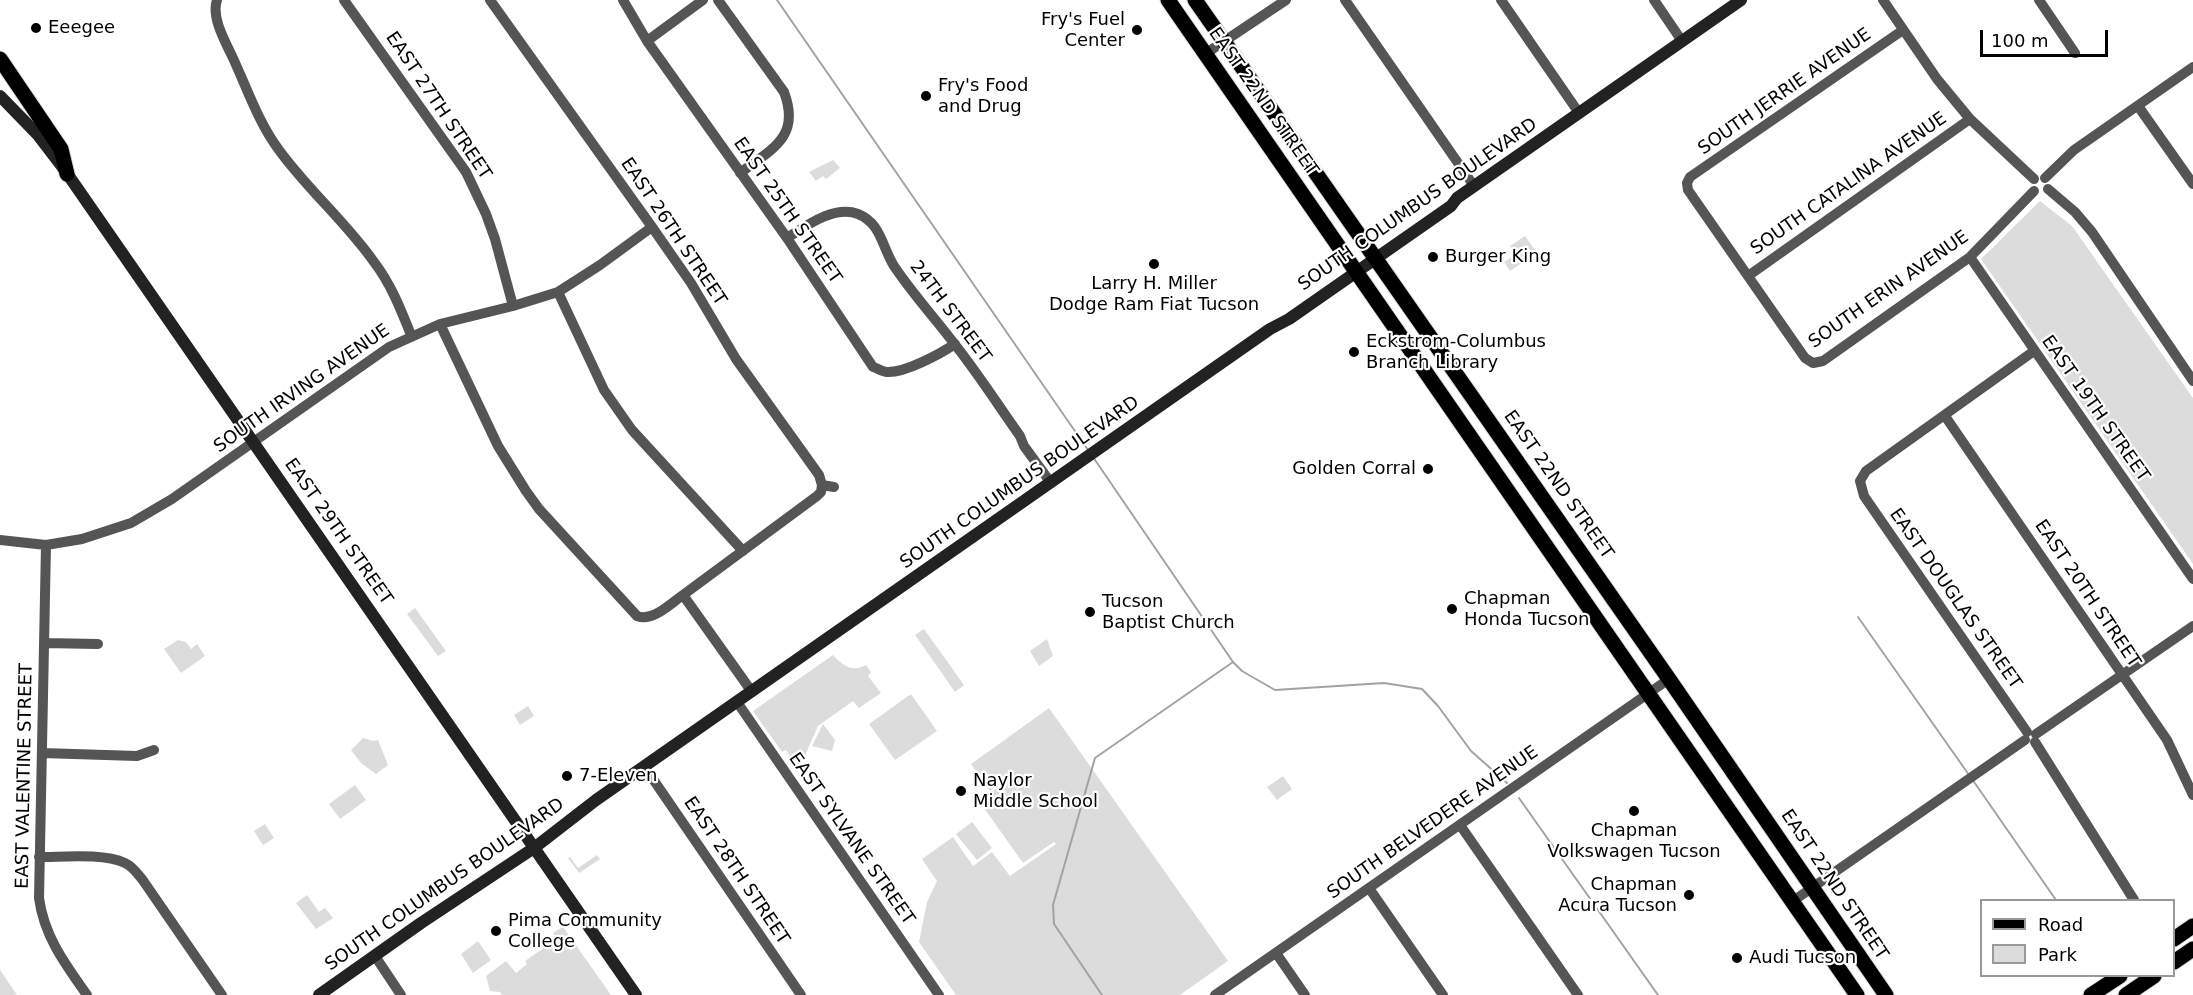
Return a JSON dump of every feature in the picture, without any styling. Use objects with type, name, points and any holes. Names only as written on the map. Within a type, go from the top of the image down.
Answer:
[{"type":"main road","name":"EAST 22ND STREET","points":[[1168,0],[1857,995]]},
{"type":"main road","name":"EAST 22ND STREET","points":[[1195,0],[1669,679],[1886,995]]},
{"type":"main road","points":[[0,60],[61,149],[67,174]]},
{"type":"main road","points":[[2175,938],[2193,926]]},
{"type":"main road","points":[[2175,960],[2193,949]]},
{"type":"main road","points":[[2091,995],[2117,977]]},
{"type":"main road","points":[[2126,995],[2151,977]]},
{"type":"street","points":[[217,0],[214,6],[224,38],[254,109],[268,134],[287,161],[351,232],[375,263],[388,284],[411,335]]},
{"type":"street","name":"EAST 27TH STREET","points":[[344,0],[466,172],[495,239],[513,306]]},
{"type":"street","name":"EAST 26TH STREET","points":[[490,0],[691,283],[736,359],[819,475],[822,485]]},
{"type":"street","name":"EAST 25TH STREET","points":[[623,0],[647,41],[787,238],[873,367],[886,372],[904,369],[941,353],[955,344]]},
{"type":"street","points":[[647,41],[703,0]]},
{"type":"street","points":[[718,0],[784,92],[790,107],[790,123],[783,138],[740,172]]},
{"type":"street","points":[[1205,54],[1286,0]]},
{"type":"street","points":[[1345,0],[1474,186]]},
{"type":"street","points":[[1501,0],[1580,113]]},
{"type":"street","points":[[1654,0],[1682,41]]},
{"type":"street","name":"SOUTH COLUMBUS BOULEVARD","points":[[319,995],[534,848],[644,766],[1270,329],[1289,319],[1451,206],[1457,198],[1741,0]]},
{"type":"street","points":[[1882,0],[1937,79],[1970,119],[2043,182],[2075,212],[2092,232],[2193,381]]},
{"type":"street","points":[[2039,0],[2075,53]]},
{"type":"street","name":"SOUTH JERRIE AVENUE","points":[[1748,276],[1688,190],[1687,183],[1690,177],[1904,30]]},
{"type":"street","points":[[2043,182],[2074,150],[2193,67]]},
{"type":"street","name":"EAST 29TH STREET","points":[[0,96],[38,135],[67,174],[636,995]]},
{"type":"street","points":[[2138,105],[2193,184]]},
{"type":"street","name":"SOUTH CATALINA AVENUE","points":[[1748,276],[1970,119]]},
{"type":"street","name":"SOUTH ERIN AVENUE","points":[[1748,276],[1810,364],[1823,362],[1970,257],[2034,191],[2032,185],[2043,182]]},
{"type":"street","name":"24TH STREET","points":[[787,238],[817,220],[843,212],[865,218],[877,229],[892,263],[955,344],[1020,436],[1027,440],[1053,481]]},
{"type":"street","name":"SOUTH IRVING AVENUE","points":[[0,540],[45,545],[82,539],[131,523],[172,499],[374,356],[411,335],[440,324],[558,292],[600,266],[652,227]]},
{"type":"street","name":"EAST 19TH STREET","points":[[1970,257],[2193,579]]},
{"type":"street","points":[[558,292],[604,390],[632,430],[743,551]]},
{"type":"street","points":[[440,324],[498,446],[526,491],[539,509],[642,622],[683,595],[817,496],[821,492],[822,485],[834,487]]},
{"type":"street","points":[[1945,416],[2034,351]]},
{"type":"street","name":"EAST DOUGLAS STREET","points":[[1945,416],[1866,471],[1857,481],[1864,496],[2031,737],[2133,899]]},
{"type":"street","name":"EAST 20TH STREET","points":[[1945,416],[2167,740],[2193,795]]},
{"type":"street","name":"EAST VALENTINE STREET","points":[[45,545],[39,898],[44,920],[57,951],[87,995]]},
{"type":"street","points":[[683,595],[752,692]]},
{"type":"street","points":[[1792,901],[2193,626]]},
{"type":"street","points":[[44,643],[98,644]]},
{"type":"street","name":"SOUTH BELVEDERE AVENUE","points":[[1215,995],[1669,679]]},
{"type":"street","name":"EAST SYLVANE STREET","points":[[737,702],[939,995]]},
{"type":"street","points":[[42,753],[137,756],[154,750]]},
{"type":"street","name":"EAST 28TH STREET","points":[[644,766],[801,995]]},
{"type":"street","points":[[1460,825],[1578,995]]},
{"type":"street","points":[[39,857],[102,858],[121,861],[131,867],[142,879],[222,995]]},
{"type":"street","points":[[1369,888],[1443,995]]},
{"type":"street","points":[[1276,953],[1305,995]]},
{"type":"street","points":[[375,956],[401,995]]},
{"type":"green space","points":[[833,160],[840,168],[826,179],[823,176],[816,181],[809,172]]},
{"type":"green space","points":[[2040,201],[2072,226],[2193,398],[2193,564],[1981,259]]},
{"type":"green space","points":[[1525,236],[1537,253],[1510,271],[1504,262],[1515,255],[1510,246]]},
{"type":"green space","points":[[415,608],[446,651],[438,656],[407,614]]},
{"type":"green space","points":[[924,629],[964,685],[955,692],[915,635]]},
{"type":"green space","points":[[1047,639],[1053,656],[1039,666],[1030,651]]},
{"type":"green space","points":[[178,640],[186,642],[191,649],[197,644],[205,656],[181,673],[164,649]]},
{"type":"green space","points":[[833,655],[848,667],[856,668],[866,665],[871,672],[868,676],[881,693],[859,708],[853,701],[818,726],[799,769],[786,750],[782,752],[753,711]]},
{"type":"green space","points":[[911,694],[937,731],[895,760],[869,724]]},
{"type":"green space","points":[[528,706],[534,716],[520,725],[514,715]]},
{"type":"green space","points":[[1049,708],[1228,961],[1180,995],[956,995],[919,942],[927,902],[937,881],[922,859],[953,837],[973,866],[992,852],[1010,876],[1056,844],[1054,842],[1023,863],[979,801],[1009,779],[1023,798],[1009,777],[990,791],[971,764]]},
{"type":"green space","points":[[823,724],[835,740],[832,751],[812,746]]},
{"type":"green space","points":[[363,738],[378,740],[388,765],[376,774],[361,763],[351,750]]},
{"type":"green space","points":[[1283,776],[1292,789],[1277,800],[1267,787]]},
{"type":"green space","points":[[355,785],[366,800],[340,819],[329,804]]},
{"type":"green space","points":[[972,822],[992,848],[977,860],[956,834]]},
{"type":"green space","points":[[265,824],[274,838],[263,845],[254,831]]},
{"type":"green space","points":[[597,855],[600,859],[579,873],[568,858],[570,857],[578,868]]},
{"type":"green space","points":[[307,895],[319,912],[325,908],[333,918],[316,929],[296,903]]},
{"type":"green space","points":[[563,927],[611,995],[502,995],[500,992],[490,991],[486,976],[506,961],[516,973],[527,964],[525,961],[557,939],[553,933]]},
{"type":"green space","points":[[478,941],[491,960],[473,973],[461,954]]},
{"type":"green space","points":[[0,970],[17,995],[0,995]]},
{"type":"waterway","points":[[777,0],[1088,450]]},
{"type":"waterway","points":[[1093,457],[1233,662],[1095,758],[1053,905],[1054,924],[1102,995]]},
{"type":"waterway","points":[[1858,617],[1969,775]]},
{"type":"waterway","points":[[1233,662],[1242,671],[1275,690],[1384,683],[1422,689],[1438,706],[1471,751],[1507,783]]},
{"type":"waterway","points":[[1972,779],[2055,899]]},
{"type":"waterway","points":[[1519,798],[1658,995]]},
{"type":"place","name":"Eeegee","points":[[36,28]]},
{"type":"place","name":"Fry's Fuel Center","points":[[1137,30]]},
{"type":"place","name":"Fry's Food and Drug","points":[[926,96]]},
{"type":"place","name":"Burger King","points":[[1433,257]]},
{"type":"place","name":"Larry H. Miller Dodge Ram Fiat Tucson","points":[[1154,264]]},
{"type":"place","name":"Eckstrom-Columbus Branch Library","points":[[1354,352]]},
{"type":"place","name":"Golden Corral","points":[[1428,469]]},
{"type":"place","name":"Chapman Honda Tucson","points":[[1452,609]]},
{"type":"place","name":"Tucson Baptist Church","points":[[1090,612]]},
{"type":"place","name":"7-Eleven","points":[[567,776]]},
{"type":"place","name":"Naylor Middle School","points":[[961,791]]},
{"type":"place","name":"Chapman Volkswagen Tucson","points":[[1634,811]]},
{"type":"place","name":"Chapman Acura Tucson","points":[[1689,895]]},
{"type":"place","name":"Pima Community College","points":[[496,931]]},
{"type":"place","name":"Audi Tucson","points":[[1737,958]]}]
